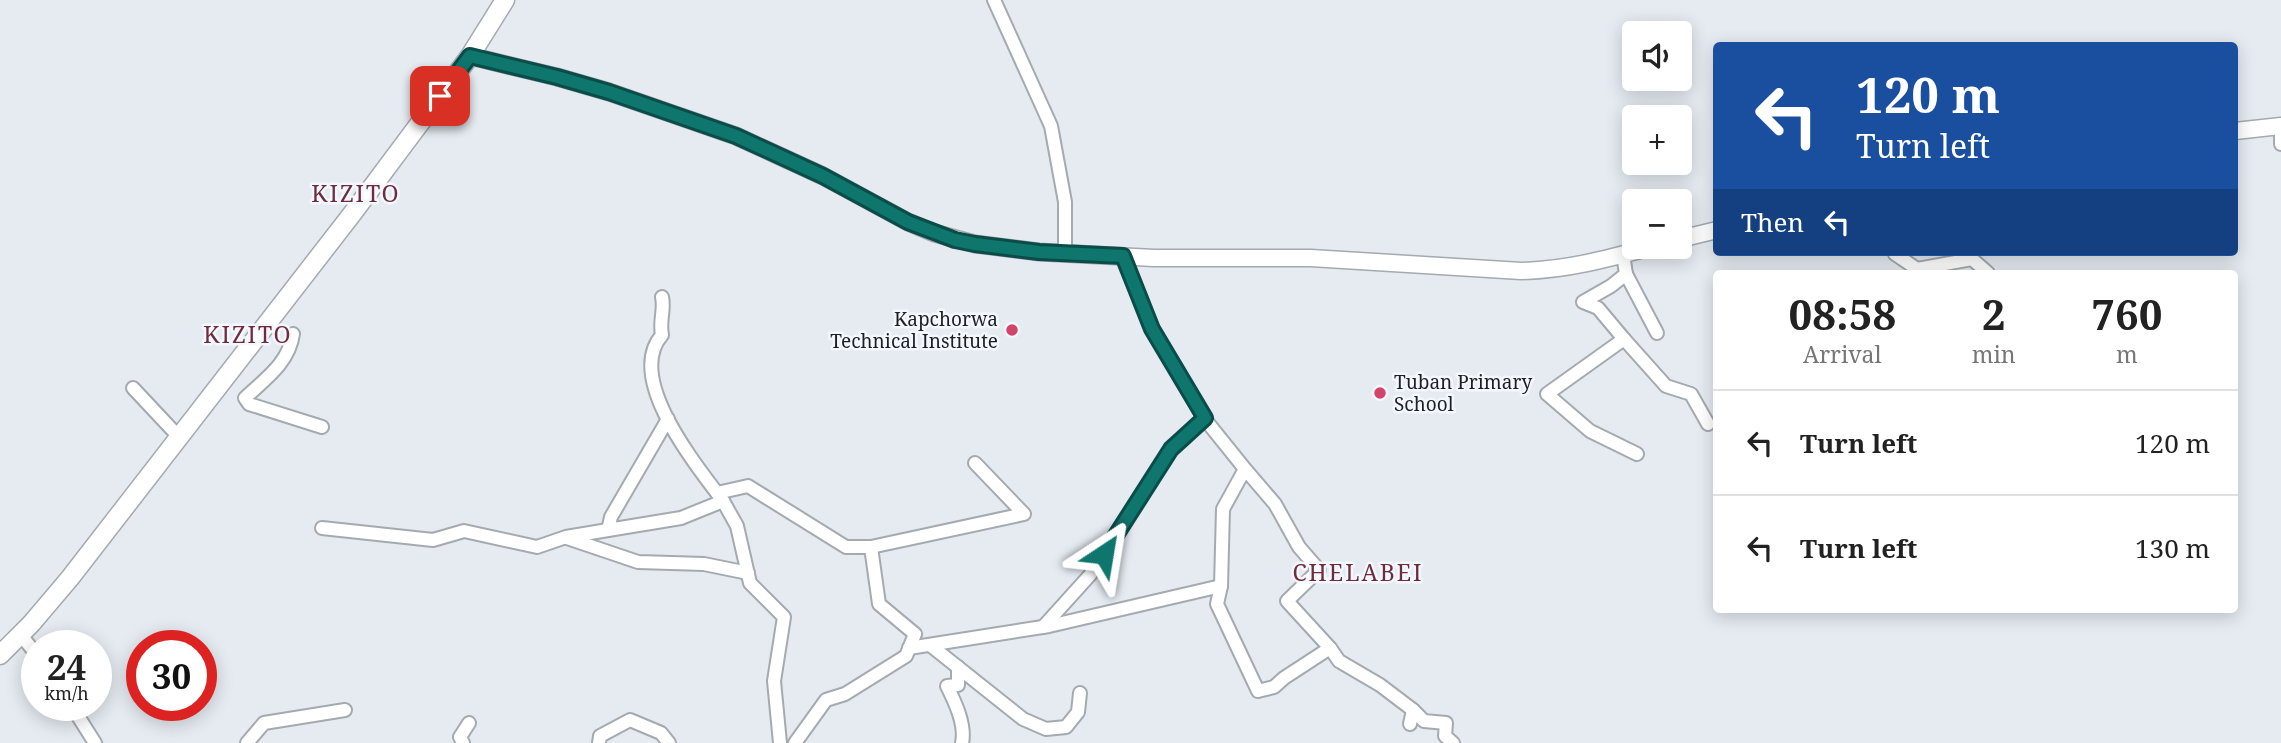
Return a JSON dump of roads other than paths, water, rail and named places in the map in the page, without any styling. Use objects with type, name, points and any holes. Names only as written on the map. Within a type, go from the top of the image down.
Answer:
[{"type":"main road","points":[[0,655],[70,578],[352,214],[470,56],[505,0]]},
{"type":"street","points":[[994,0],[1051,126],[1065,202],[1065,253]]},
{"type":"street","points":[[470,56],[609,92],[736,136],[823,176],[908,222],[934,233],[975,244],[1123,256],[1311,258],[1521,271],[1587,264],[1622,254]]},
{"type":"street","points":[[2238,131],[2281,126],[2281,144]]},
{"type":"street","points":[[1692,236],[1713,231]]},
{"type":"street","points":[[1123,256],[1152,329],[1205,418],[1275,504],[1299,547],[1319,570],[1287,601],[1339,661],[1380,685],[1424,721],[1446,723],[1445,736],[1453,743]]},
{"type":"street","points":[[1898,256],[1917,269],[1972,259],[1985,270]]},
{"type":"street","points":[[1624,259],[1626,274],[1657,333]]},
{"type":"street","points":[[1626,274],[1583,302],[1598,308],[1666,386],[1691,394],[1708,424]]},
{"type":"street","points":[[662,296],[664,303],[659,323],[662,335],[654,343],[652,371],[655,389],[677,438],[720,497],[737,526],[750,583],[784,617],[774,681],[780,743]]},
{"type":"street","points":[[293,334],[292,345],[284,361],[245,398],[249,404],[322,427]]},
{"type":"street","points":[[1624,339],[1547,394],[1590,431],[1637,454]]},
{"type":"street","points":[[133,387],[179,437]]},
{"type":"street","points":[[1043,627],[1090,575],[1171,449],[1205,418]]},
{"type":"street","points":[[608,530],[611,517],[668,419]]},
{"type":"street","points":[[322,528],[433,540],[464,531],[537,547],[566,537],[681,518],[720,497],[748,486],[846,547],[871,547],[1024,514],[975,463]]},
{"type":"street","points":[[1245,469],[1223,509],[1221,586],[1217,604],[1258,691],[1274,687],[1330,648]]},
{"type":"street","points":[[566,537],[638,562],[704,564],[748,573]]},
{"type":"street","points":[[795,743],[825,700],[845,694],[906,656],[915,634],[878,604],[871,547]]},
{"type":"street","points":[[909,648],[1043,627],[1221,586]]},
{"type":"street","points":[[930,645],[1023,719],[1046,729],[1066,727],[1078,712],[1080,693]]},
{"type":"street","points":[[958,667],[958,685],[947,686],[955,702],[964,736],[962,743]]},
{"type":"street","points":[[247,743],[264,723],[345,710]]},
{"type":"street","points":[[1410,724],[1413,710]]},
{"type":"street","points":[[599,743],[600,736],[630,720],[661,733],[669,743]]},
{"type":"street","points":[[81,721],[95,743]]},
{"type":"street","points":[[463,743],[460,737],[469,723]]},
{"type":"place","name":"Kapchorwa Technical Institute","points":[[1012,330]]},
{"type":"place","name":"Tuban Primary School","points":[[1380,393]]},
{"type":"district","name":"KIZITO","points":[[356,193]]},
{"type":"district","name":"KIZITO","points":[[248,334]]},
{"type":"district","name":"CHELABEI","points":[[1358,572]]}]
